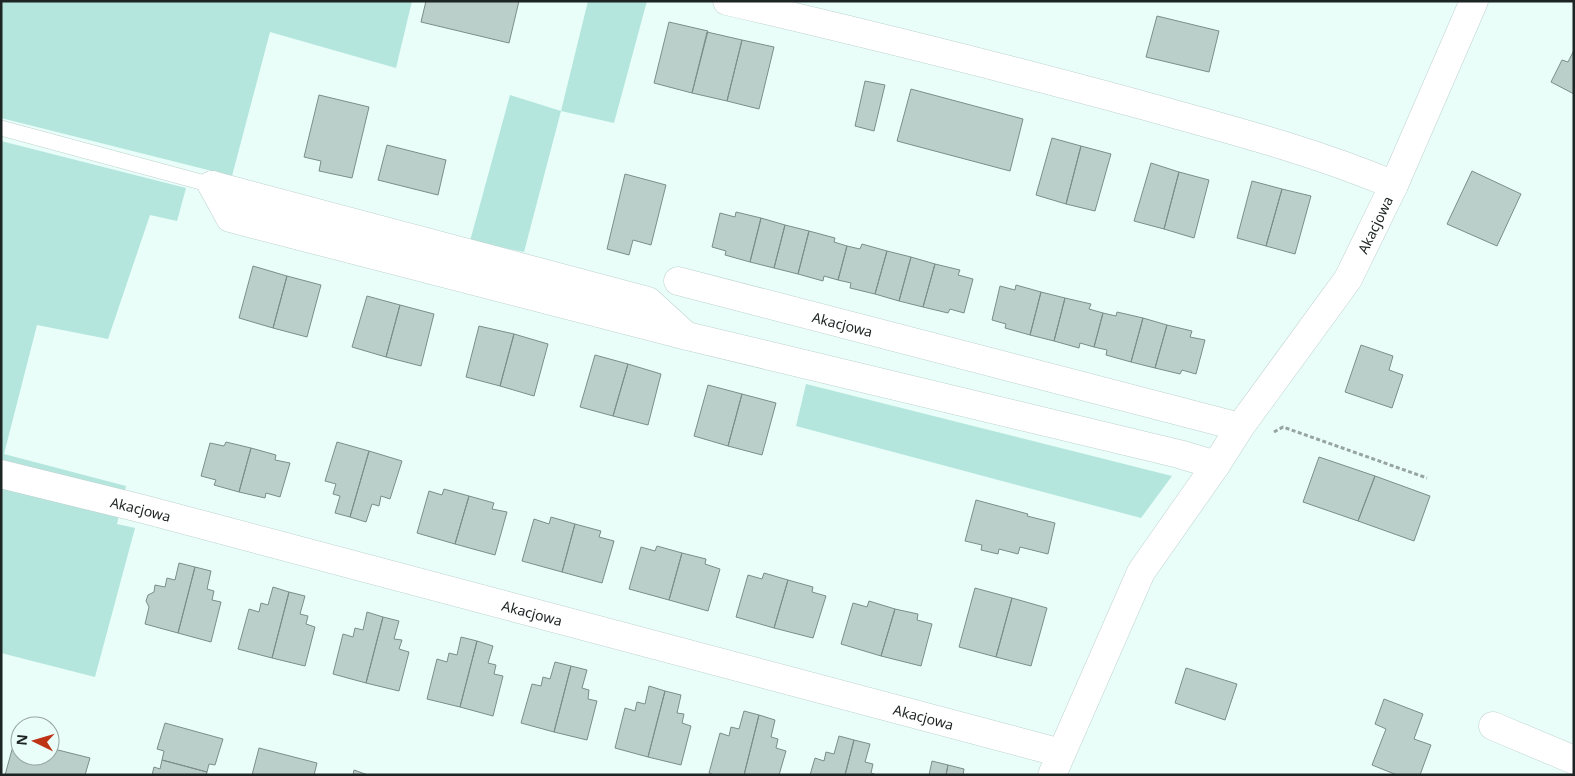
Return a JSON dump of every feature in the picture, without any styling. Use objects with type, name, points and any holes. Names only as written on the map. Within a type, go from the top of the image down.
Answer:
[{"type":"street","points":[[727,1],[1060,83],[1267,139],[1352,167],[1394,185]]},
{"type":"street","name":"Akacjowa","points":[[1,474],[143,509],[1056,764],[1141,572],[1237,432],[1348,279],[1394,185],[1474,1]]},
{"type":"street","points":[[212,185],[230,218],[687,336],[1179,454],[1216,465]]},
{"type":"street","name":"Akacjowa","points":[[678,281],[1237,432]]},
{"type":"street","points":[[1493,726],[1574,760]]},
{"type":"lane","points":[[1,128],[212,185]]},
{"type":"path","points":[[1237,432],[1254,442],[1283,427],[1427,478]]},
{"type":"shaded area","points":[[1,1],[412,1],[396,68],[270,32],[232,176],[1,118]]},
{"type":"shaded area","points":[[588,1],[647,1],[614,123],[561,111]]},
{"type":"shaded area","points":[[510,95],[561,111],[524,252],[470,241]]},
{"type":"shaded area","points":[[1,141],[186,188],[177,221],[150,215],[108,339],[37,325],[4,454],[126,486],[117,524],[135,528],[95,677],[1,653]]},
{"type":"shaded area","points":[[806,384],[1172,476],[1141,518],[796,426]]},
{"type":"building","points":[[426,1],[519,1],[509,43],[421,22]]},
{"type":"building","points":[[1157,16],[1219,31],[1209,72],[1146,57]]},
{"type":"building","points":[[669,22],[708,31],[692,93],[654,83]]},
{"type":"building","points":[[707,32],[742,40],[727,101],[692,93]]},
{"type":"building","points":[[742,40],[774,47],[759,109],[727,101]]},
{"type":"building","points":[[1574,50],[1574,94],[1551,82],[1562,60],[1568,62]]},
{"type":"building","points":[[865,81],[885,85],[874,131],[855,126]]},
{"type":"building","points":[[911,89],[1023,119],[1010,171],[897,141]]},
{"type":"building","points":[[319,95],[369,107],[352,178],[319,171],[321,161],[304,157]]},
{"type":"building","points":[[1052,138],[1081,146],[1066,204],[1036,195]]},
{"type":"building","points":[[387,145],[446,160],[438,195],[378,180]]},
{"type":"building","points":[[1081,146],[1111,154],[1095,211],[1066,204]]},
{"type":"building","points":[[1151,163],[1179,172],[1164,229],[1134,221]]},
{"type":"building","points":[[1472,171],[1521,194],[1497,246],[1447,224]]},
{"type":"building","points":[[1179,172],[1209,180],[1194,238],[1164,229]]},
{"type":"building","points":[[625,174],[666,185],[651,245],[633,240],[629,255],[607,249]]},
{"type":"building","points":[[1252,181],[1282,189],[1266,246],[1237,238]]},
{"type":"building","points":[[1282,189],[1311,196],[1295,254],[1266,246]]},
{"type":"building","points":[[736,212],[761,218],[750,262],[725,255],[726,251],[712,247],[720,213],[735,217]]},
{"type":"building","points":[[761,218],[785,225],[774,268],[750,262]]},
{"type":"building","points":[[785,225],[809,231],[798,274],[774,268]]},
{"type":"building","points":[[809,231],[835,238],[834,242],[847,246],[838,280],[824,276],[823,281],[798,274]]},
{"type":"building","points":[[862,244],[887,251],[875,294],[850,288],[851,283],[838,280],[847,246],[860,249]]},
{"type":"building","points":[[887,251],[911,257],[899,301],[875,294]]},
{"type":"building","points":[[911,257],[935,264],[923,307],[899,301]]},
{"type":"building","points":[[935,264],[960,270],[958,275],[973,279],[964,313],[950,309],[948,313],[923,307]]},
{"type":"building","points":[[253,266],[287,276],[273,328],[239,318]]},
{"type":"building","points":[[287,276],[321,285],[307,337],[273,328]]},
{"type":"building","points":[[1016,285],[1041,292],[1030,335],[1005,328],[1006,324],[992,320],[1000,286],[1015,290]]},
{"type":"building","points":[[1041,292],[1065,298],[1054,341],[1030,335]]},
{"type":"building","points":[[367,296],[400,305],[386,357],[352,347]]},
{"type":"building","points":[[1065,298],[1091,304],[1089,309],[1103,313],[1094,347],[1080,343],[1079,348],[1054,341]]},
{"type":"building","points":[[400,305],[434,314],[421,366],[386,357]]},
{"type":"building","points":[[1117,312],[1143,318],[1131,362],[1106,355],[1107,350],[1094,347],[1103,313],[1116,316]]},
{"type":"building","points":[[1143,318],[1167,325],[1155,368],[1131,362]]},
{"type":"building","points":[[1167,325],[1192,331],[1190,337],[1205,340],[1196,374],[1182,370],[1180,374],[1155,368]]},
{"type":"building","points":[[479,326],[514,334],[500,386],[466,377]]},
{"type":"building","points":[[514,334],[548,344],[534,396],[500,386]]},
{"type":"building","points":[[1361,345],[1393,356],[1389,370],[1403,375],[1392,408],[1345,392]]},
{"type":"building","points":[[595,355],[628,364],[613,416],[580,407]]},
{"type":"building","points":[[628,364],[661,374],[648,425],[613,416]]},
{"type":"building","points":[[708,385],[742,394],[728,446],[694,436]]},
{"type":"building","points":[[742,394],[776,403],[762,455],[728,446]]},
{"type":"building","points":[[226,442],[251,448],[239,492],[214,485],[216,480],[201,476],[210,443],[224,446]]},
{"type":"building","points":[[337,442],[369,451],[350,517],[335,513],[340,496],[333,494],[336,484],[325,481]]},
{"type":"building","points":[[251,448],[276,455],[275,460],[290,463],[280,497],[266,493],[265,498],[239,492]]},
{"type":"building","points":[[369,451],[402,461],[390,499],[381,496],[379,506],[372,504],[366,522],[350,517]]},
{"type":"building","points":[[1319,457],[1375,476],[1358,521],[1303,502]]},
{"type":"building","points":[[1375,476],[1430,496],[1414,541],[1358,521]]},
{"type":"building","points":[[444,489],[469,496],[455,544],[417,533],[429,491],[442,495]]},
{"type":"building","points":[[469,496],[494,503],[492,509],[507,512],[495,555],[455,544]]},
{"type":"building","points":[[976,500],[1055,523],[1048,554],[1020,547],[1018,554],[999,549],[998,554],[981,550],[982,545],[965,541]]},
{"type":"building","points":[[551,517],[575,524],[562,572],[522,561],[534,519],[549,524]]},
{"type":"building","points":[[575,524],[601,531],[599,537],[614,541],[602,583],[562,572]]},
{"type":"building","points":[[657,546],[682,553],[669,600],[629,589],[641,547],[655,551]]},
{"type":"building","points":[[682,553],[706,559],[705,564],[720,569],[708,611],[669,600]]},
{"type":"building","points":[[179,563],[195,567],[178,633],[145,624],[149,607],[146,601],[148,595],[154,592],[155,585],[165,587],[167,578],[175,580]]},
{"type":"building","points":[[195,567],[211,571],[207,589],[214,591],[212,600],[221,602],[211,642],[178,633]]},
{"type":"building","points":[[764,573],[788,580],[774,628],[736,617],[748,575],[762,579]]},
{"type":"building","points":[[788,580],[813,587],[812,592],[826,596],[813,638],[774,628]]},
{"type":"building","points":[[273,587],[289,592],[272,658],[238,649],[249,609],[259,612],[261,603],[268,605]]},
{"type":"building","points":[[975,588],[1012,598],[996,657],[959,647]]},
{"type":"building","points":[[289,592],[305,596],[300,614],[308,616],[306,624],[315,627],[305,666],[272,658]]},
{"type":"building","points":[[1012,598],[1047,608],[1031,666],[996,657]]},
{"type":"building","points":[[869,601],[895,609],[881,656],[841,644],[853,603],[867,607]]},
{"type":"building","points":[[895,609],[918,614],[917,620],[932,624],[921,666],[881,656]]},
{"type":"building","points":[[367,612],[383,617],[366,683],[333,674],[343,634],[353,637],[355,628],[363,630]]},
{"type":"building","points":[[383,617],[399,621],[394,639],[402,640],[399,649],[409,652],[399,691],[366,683]]},
{"type":"building","points":[[461,637],[477,641],[460,707],[427,699],[437,659],[447,662],[449,653],[457,655]]},
{"type":"building","points":[[477,641],[493,646],[488,663],[496,665],[494,674],[503,676],[493,716],[460,707]]},
{"type":"building","points":[[555,662],[571,666],[554,732],[521,723],[532,684],[541,686],[543,677],[550,679]]},
{"type":"building","points":[[571,666],[587,670],[582,688],[589,690],[588,699],[597,701],[587,740],[554,732]]},
{"type":"building","points":[[1186,668],[1237,684],[1225,720],[1175,703]]},
{"type":"building","points":[[649,686],[665,691],[648,757],[615,748],[625,708],[635,711],[637,702],[645,704]]},
{"type":"building","points":[[665,691],[681,695],[677,713],[684,714],[682,723],[691,726],[681,765],[648,757]]},
{"type":"building","points":[[1384,699],[1423,714],[1414,739],[1431,745],[1420,775],[1397,775],[1372,765],[1386,729],[1375,724]]},
{"type":"building","points":[[744,711],[759,715],[744,775],[715,775],[709,773],[720,733],[729,736],[731,727],[739,729]]},
{"type":"building","points":[[759,715],[775,720],[771,737],[778,739],[776,748],[786,751],[779,775],[744,775]]},
{"type":"building","points":[[165,723],[223,739],[215,765],[209,764],[207,772],[162,760],[164,751],[157,749]]},
{"type":"building","points":[[839,736],[854,740],[845,775],[810,775],[815,758],[824,761],[826,752],[834,754]]},
{"type":"building","points":[[854,740],[870,744],[865,762],[873,764],[871,773],[877,775],[845,775]]},
{"type":"building","points":[[259,748],[317,763],[314,775],[252,775]]},
{"type":"building","points":[[60,750],[90,758],[85,775],[5,775],[10,757],[10,766],[60,766]]},
{"type":"building","points":[[162,760],[207,772],[206,775],[152,775],[154,767],[160,769]]},
{"type":"building","points":[[932,761],[948,765],[946,775],[929,775]]},
{"type":"building","points":[[948,765],[964,769],[963,775],[946,775]]},
{"type":"building","points":[[354,770],[368,775],[353,775]]}]
